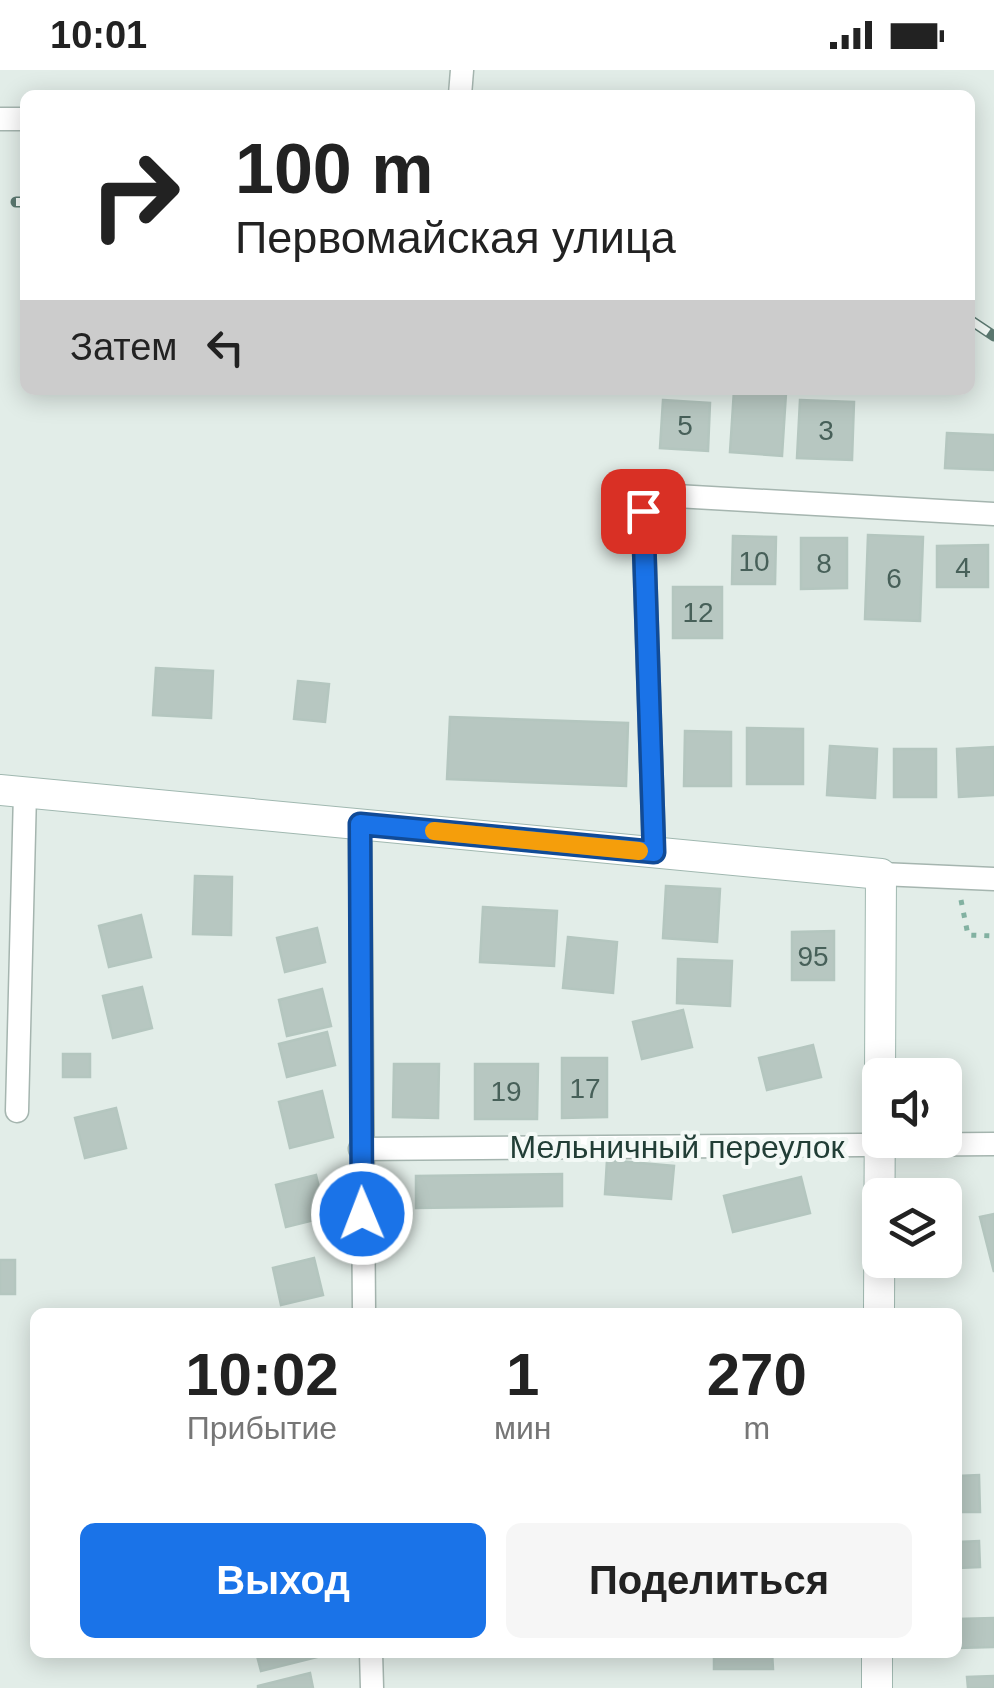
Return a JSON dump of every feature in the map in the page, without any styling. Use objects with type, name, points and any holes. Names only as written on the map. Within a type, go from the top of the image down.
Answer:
[{"type":"street","points":[[654,852],[643,511],[676,496],[994,514]]},
{"type":"street","points":[[18,1110],[13,792],[881,874],[994,879]]},
{"type":"street","points":[[360,824],[364,1308]]},
{"type":"street","points":[[880,1058],[881,874]]},
{"type":"street","name":"Мельничный переулок","points":[[962,1144],[994,1144]]},
{"type":"street","name":"Мельничный переулок","points":[[360,1149],[862,1145]]},
{"type":"street","points":[[879,1308],[880,1158]]},
{"type":"street","points":[[372,1658],[372,1688]]},
{"type":"street","points":[[877,1658],[877,1688]]},
{"type":"path","points":[[957,877],[968,935],[994,936]]},
{"type":"building","points":[[734,395],[786,395],[782,456],[730,452]]},
{"type":"building","points":[[663,400],[710,403],[708,451],[660,448]]},
{"type":"building","points":[[800,400],[854,402],[852,460],[797,458]]},
{"type":"building","points":[[947,433],[994,435],[994,470],[945,468]]},
{"type":"building","points":[[868,535],[923,537],[920,621],[865,619]]},
{"type":"building","points":[[733,536],[776,537],[775,584],[732,584]]},
{"type":"building","points":[[801,538],[847,538],[847,588],[801,589]]},
{"type":"building","points":[[988,545],[988,587],[937,587],[937,546]]},
{"type":"building","points":[[673,587],[722,587],[722,638],[673,638]]},
{"type":"building","points":[[156,668],[213,671],[211,718],[153,715]]},
{"type":"building","points":[[298,681],[329,684],[325,722],[294,719]]},
{"type":"building","points":[[450,717],[628,723],[626,786],[447,779]]},
{"type":"building","points":[[747,728],[803,729],[803,784],[747,784]]},
{"type":"building","points":[[685,731],[731,732],[731,786],[684,786]]},
{"type":"building","points":[[830,746],[877,749],[875,798],[827,795]]},
{"type":"building","points":[[994,747],[994,795],[959,797],[957,749]]},
{"type":"building","points":[[894,749],[936,749],[936,797],[894,797]]},
{"type":"building","points":[[195,876],[232,877],[231,935],[193,934]]},
{"type":"building","points":[[666,886],[720,889],[717,942],[663,938]]},
{"type":"building","points":[[483,907],[557,911],[554,966],[480,962]]},
{"type":"building","points":[[141,915],[151,957],[109,967],[99,926]]},
{"type":"building","points":[[317,928],[325,962],[285,972],[277,938]]},
{"type":"building","points":[[834,931],[834,980],[792,980],[792,932]]},
{"type":"building","points":[[568,937],[617,942],[613,993],[563,988]]},
{"type":"building","points":[[678,959],[732,961],[730,1006],[677,1003]]},
{"type":"building","points":[[142,987],[152,1028],[113,1038],[103,996]]},
{"type":"building","points":[[322,989],[331,1026],[287,1036],[279,1000]]},
{"type":"building","points":[[683,1010],[692,1047],[642,1059],[633,1022]]},
{"type":"building","points":[[327,1032],[335,1065],[287,1077],[279,1044]]},
{"type":"building","points":[[813,1045],[821,1077],[767,1090],[759,1058]]},
{"type":"building","points":[[63,1054],[90,1054],[90,1077],[63,1077]]},
{"type":"building","points":[[562,1058],[607,1058],[607,1117],[562,1118]]},
{"type":"building","points":[[394,1064],[439,1064],[438,1118],[393,1117]]},
{"type":"building","points":[[475,1064],[538,1064],[537,1119],[475,1119]]},
{"type":"building","points":[[322,1091],[333,1137],[290,1148],[279,1102]]},
{"type":"building","points":[[116,1108],[126,1148],[85,1158],[75,1118]]},
{"type":"building","points":[[607,1160],[674,1166],[671,1199],[605,1194]]},
{"type":"building","points":[[562,1174],[562,1206],[416,1208],[416,1176]]},
{"type":"building","points":[[316,1175],[326,1217],[286,1227],[276,1185]]},
{"type":"building","points":[[801,1177],[810,1213],[733,1232],[724,1196]]},
{"type":"building","points":[[994,1214],[994,1272],[980,1217]]},
{"type":"building","points":[[314,1258],[323,1295],[281,1305],[273,1268]]},
{"type":"building","points":[[0,1260],[15,1260],[15,1294],[0,1294]]},
{"type":"building","points":[[979,1475],[980,1512],[962,1512],[962,1476]]},
{"type":"building","points":[[979,1541],[980,1567],[962,1568],[962,1542]]},
{"type":"building","points":[[994,1618],[994,1647],[962,1648],[962,1619]]},
{"type":"building","points":[[258,1658],[313,1658],[261,1671]]},
{"type":"building","points":[[714,1658],[772,1658],[773,1669],[714,1669]]},
{"type":"building","points":[[310,1673],[313,1688],[258,1688],[258,1686]]},
{"type":"building","points":[[994,1676],[994,1688],[968,1688],[967,1677]]},
{"type":"railway","points":[[975,323],[994,336]]},
{"type":"slow traffic","points":[[434,831],[639,851]]},
{"type":"route","points":[[362,1214],[360,824],[654,852],[643,511]]}]
